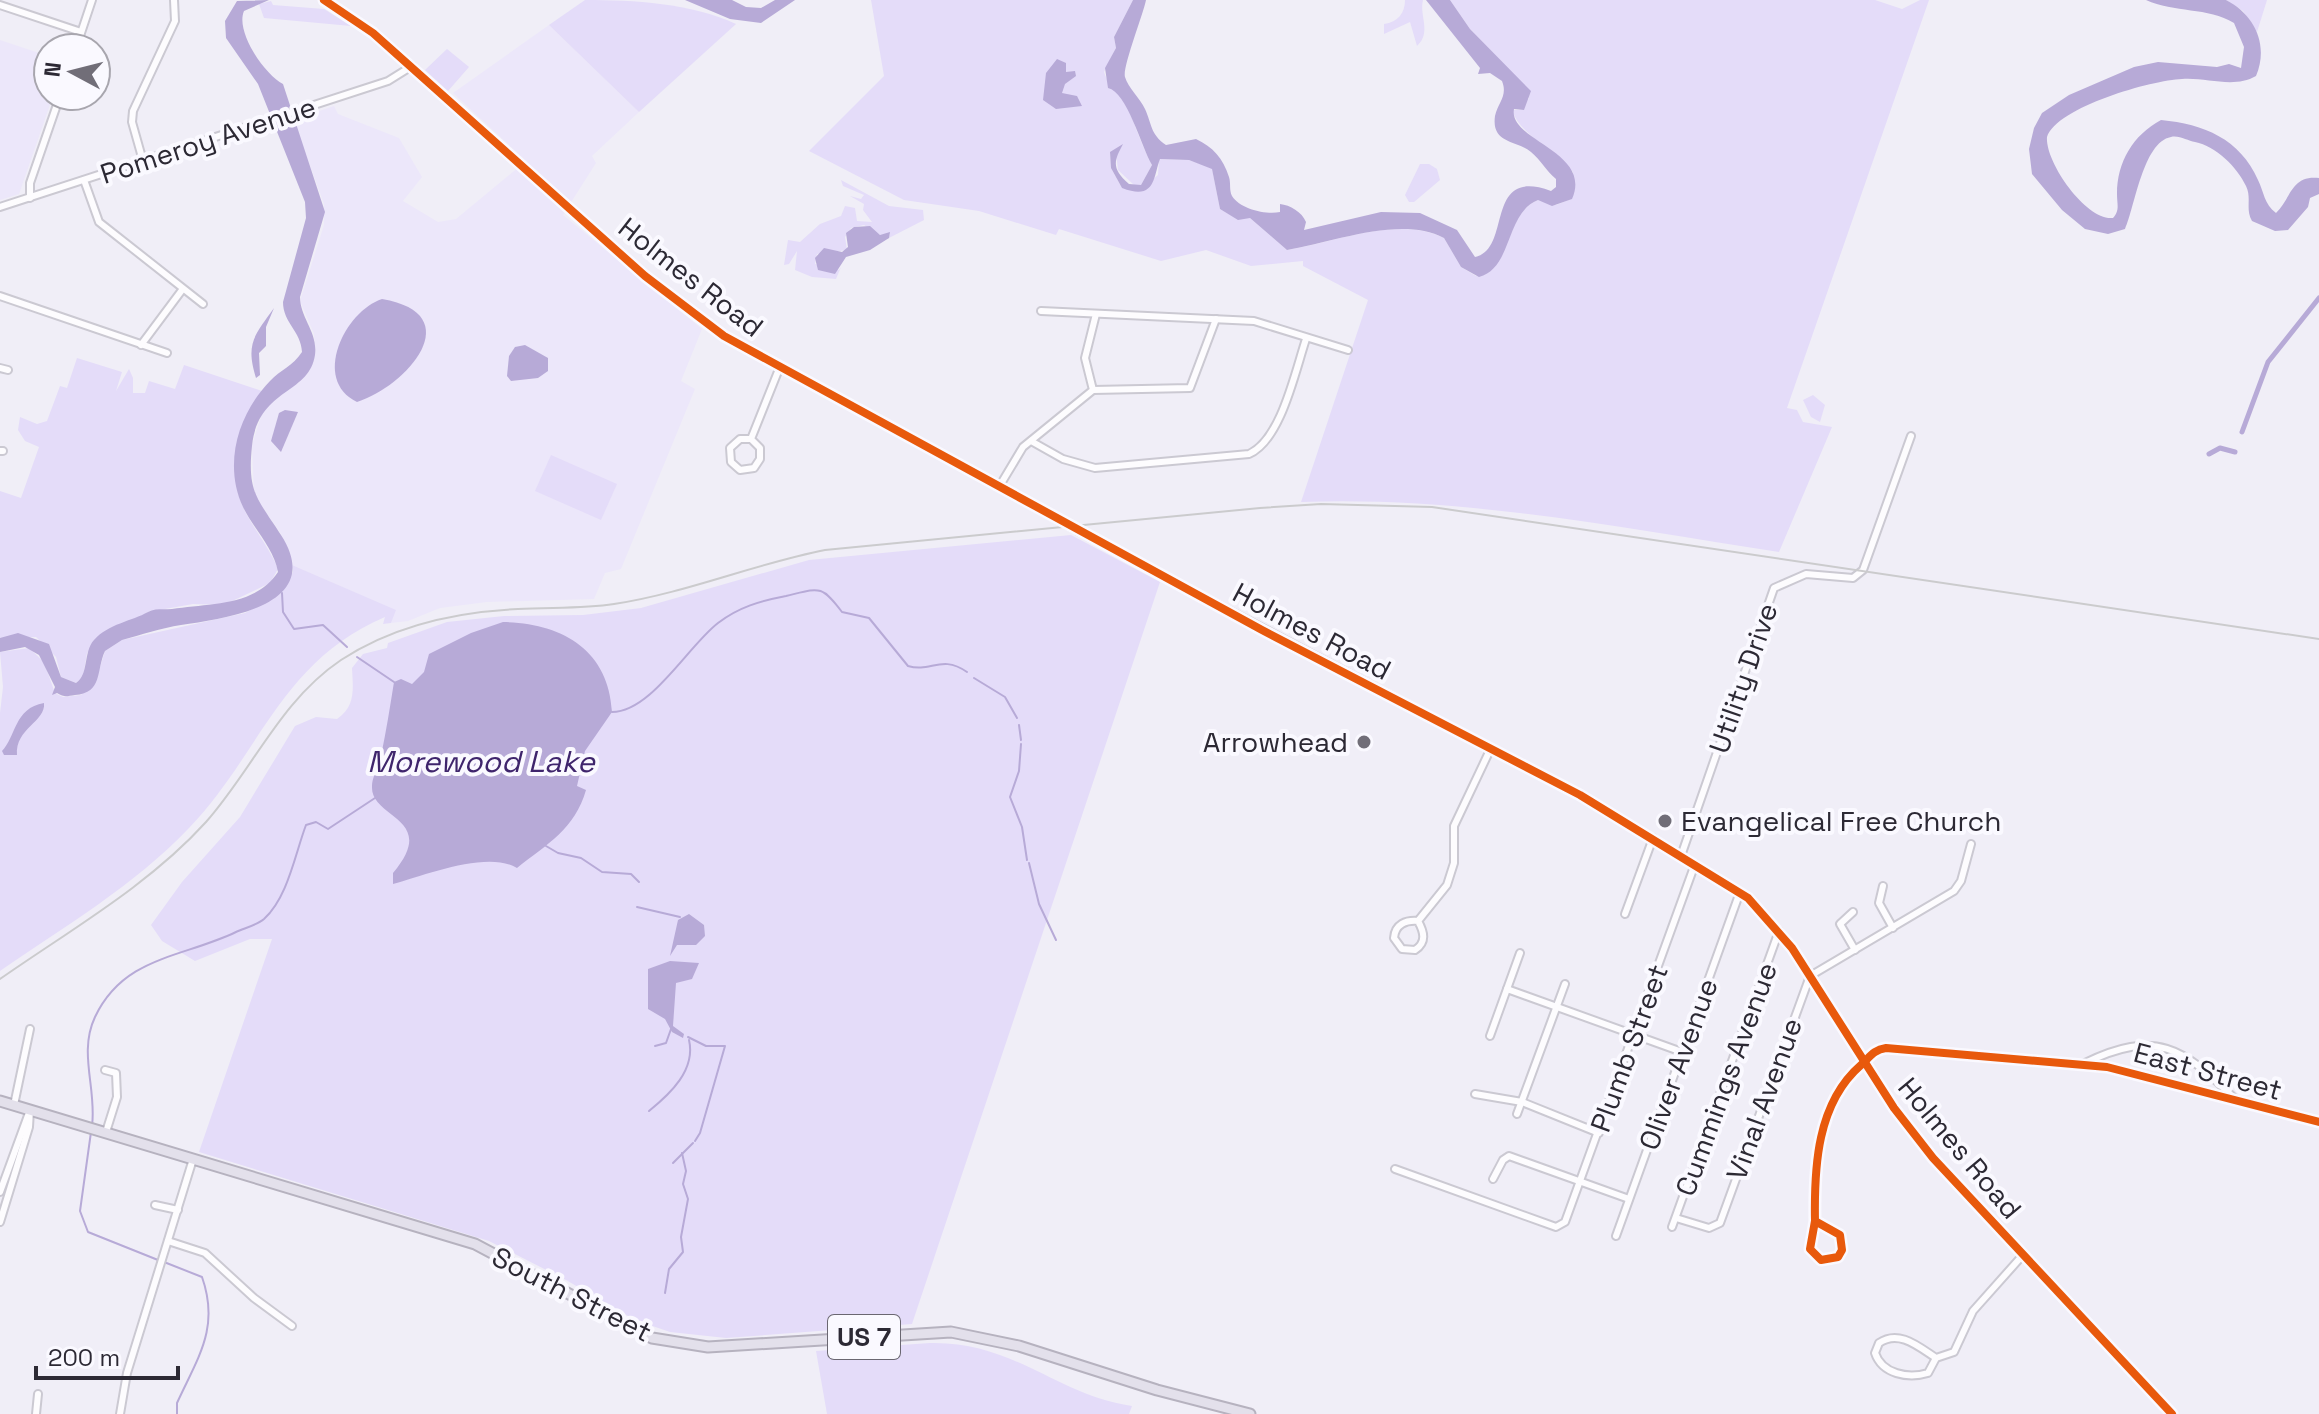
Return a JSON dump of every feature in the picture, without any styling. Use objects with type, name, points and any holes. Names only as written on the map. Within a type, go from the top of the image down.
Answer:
[{"type":"highway","name":"South Street","points":[[0,1101],[475,1244],[652,1338],[708,1347],[923,1332],[973,1335],[1250,1414]]},
{"type":"street","points":[[0,5],[81,32],[92,0]]},
{"type":"street","points":[[143,161],[132,122],[133,111],[175,21],[174,0]]},
{"type":"street","name":"Holmes Road","points":[[324,0],[365,26],[645,276],[719,333],[779,369],[1078,531],[1580,795],[1740,892],[1779,931],[1894,1108],[1933,1158],[2172,1414]]},
{"type":"street","name":"Pomeroy Avenue","points":[[0,207],[388,81],[412,66]]},
{"type":"street","points":[[30,198],[30,183],[54,112]]},
{"type":"street","points":[[84,180],[96,219],[203,304]]},
{"type":"street","points":[[141,345],[182,290]]},
{"type":"street","points":[[0,296],[167,353]]},
{"type":"street","points":[[1041,311],[1260,322],[1348,350]]},
{"type":"street","points":[[1093,390],[1085,358],[1096,314]]},
{"type":"street","points":[[999,487],[1015,457],[1093,390],[1190,388],[1216,319]]},
{"type":"street","points":[[1031,441],[1063,459],[1095,468],[1249,454],[1262,447],[1273,432],[1306,339]]},
{"type":"street","points":[[0,368],[8,370]]},
{"type":"street","points":[[751,439],[779,369]]},
{"type":"street","name":"Utility Drive","points":[[1681,856],[1774,588],[1806,574],[1853,578],[1863,570],[1911,436]]},
{"type":"street","points":[[740,439],[751,439],[760,448],[760,459],[754,468],[740,470],[730,460],[730,448],[740,439]]},
{"type":"street","points":[[1418,921],[1424,935],[1422,944],[1415,950],[1402,949],[1394,938],[1398,927],[1418,921],[1447,885],[1454,863],[1454,826],[1490,750]]},
{"type":"street","points":[[1625,914],[1653,838]]},
{"type":"street","points":[[1810,976],[1954,891],[1961,881],[1971,844]]},
{"type":"street","name":"Plumb Street","points":[[1395,1169],[1556,1227],[1565,1222],[1695,864]]},
{"type":"street","points":[[1883,886],[1879,903],[1893,928]]},
{"type":"street","name":"Oliver Avenue","points":[[1616,1236],[1740,892]]},
{"type":"street","points":[[1853,912],[1840,924],[1855,950]]},
{"type":"street","name":"Cummings Avenue","points":[[1672,1227],[1779,931]]},
{"type":"street","points":[[1490,1036],[1520,953]]},
{"type":"street","name":"Vinal Avenue","points":[[1676,1218],[1709,1228],[1720,1223],[1810,976]]},
{"type":"street","points":[[1517,1114],[1565,984]]},
{"type":"street","points":[[1507,989],[1682,1052]]},
{"type":"street","points":[[14,1105],[30,1029]]},
{"type":"street","points":[[2085,1063],[2120,1049],[2152,1044],[2165,1046],[2185,1058],[2238,1102]]},
{"type":"street","name":"East Street","points":[[1864,1062],[1880,1049],[1895,1047],[2085,1063],[2319,1122]]},
{"type":"street","points":[[1815,1221],[1840,1235],[1842,1250],[1838,1257],[1821,1260],[1810,1249],[1815,1221],[1816,1170],[1824,1127],[1849,1074],[1864,1062]]},
{"type":"street","points":[[105,1070],[116,1073],[119,1085],[106,1132]]},
{"type":"street","points":[[1475,1094],[1522,1102],[1599,1133]]},
{"type":"street","points":[[0,1222],[2,1197],[29,1127],[30,1110]]},
{"type":"street","points":[[1493,1179],[1506,1156],[1629,1199]]},
{"type":"street","points":[[120,1414],[127,1373],[193,1159]]},
{"type":"street","points":[[155,1205],[178,1210]]},
{"type":"street","points":[[168,1241],[205,1253],[254,1298],[292,1326]]},
{"type":"street","points":[[1936,1358],[1896,1337],[1883,1339],[1875,1353],[1886,1368],[1907,1375],[1928,1373],[1936,1358],[1954,1352],[1973,1311],[2022,1256]]},
{"type":"street","points":[[36,1414],[38,1394]]},
{"type":"shaded area","points":[[585,0],[681,7],[736,24],[639,112],[549,25]]},
{"type":"shaded area","points":[[871,0],[1133,0],[1114,37],[1116,48],[1104,72],[1124,101],[1152,165],[1141,185],[1134,185],[1118,170],[1116,153],[1110,153],[1112,170],[1122,188],[1138,191],[1158,175],[1159,159],[1189,160],[1212,168],[1220,209],[1234,217],[1250,218],[1287,250],[1366,233],[1406,229],[1444,238],[1461,267],[1476,276],[1497,263],[1513,228],[1527,207],[1538,200],[1556,205],[1571,199],[1573,172],[1520,125],[1513,110],[1524,110],[1524,100],[1529,99],[1523,85],[1470,29],[1450,0],[1875,0],[1902,9],[1920,0],[1929,0],[1787,408],[1797,410],[1803,422],[1832,427],[1779,552],[1482,509],[1362,501],[1301,502],[1368,300],[1303,266],[1303,261],[1251,266],[1206,250],[1161,261],[1059,229],[1056,235],[979,211],[904,200],[809,151],[884,76]]},
{"type":"shaded area","points":[[1405,0],[1423,0],[1424,35],[1417,46],[1410,22],[1384,34],[1384,24],[1400,16]]},
{"type":"shaded area","points":[[2226,0],[2267,0],[2257,32],[2243,11]]},
{"type":"shaded area","points":[[271,1],[273,5],[324,9],[351,26],[264,18],[259,4]]},
{"type":"shaded area","points":[[549,25],[639,112],[592,156],[596,163],[563,215],[702,329],[681,381],[695,389],[621,569],[605,573],[594,599],[487,602],[440,608],[408,621],[391,623],[395,610],[292,565],[281,534],[254,495],[252,445],[262,413],[267,405],[299,382],[309,371],[315,355],[314,334],[300,301],[324,225],[324,204],[293,120],[334,106],[338,114],[399,138],[422,177],[403,201],[438,222],[456,219],[526,161],[453,93]]},
{"type":"shaded area","points":[[0,40],[32,51],[32,112],[47,112],[19,194],[0,200]]},
{"type":"shaded area","points":[[447,49],[469,67],[448,91],[425,70]]},
{"type":"shaded area","points":[[1420,164],[1429,164],[1437,169],[1440,180],[1414,202],[1409,202],[1405,195]]},
{"type":"shaded area","points":[[841,180],[889,206],[923,210],[924,220],[887,239],[890,234],[880,235],[864,225],[851,228],[845,237],[847,250],[817,254],[815,264],[839,270],[841,267],[836,279],[812,277],[795,270],[797,251],[789,264],[784,265],[788,240],[800,242],[820,224],[841,216],[845,206],[855,208],[857,221],[872,222],[863,210],[864,204],[850,196],[861,199],[864,195],[843,186]]},
{"type":"shaded area","points":[[77,358],[122,372],[116,391],[129,369],[133,378],[133,393],[145,393],[149,381],[175,389],[184,365],[262,391],[239,435],[236,483],[247,515],[278,569],[270,583],[224,605],[193,604],[148,612],[87,653],[83,677],[76,683],[61,677],[56,657],[36,637],[0,638],[0,491],[21,498],[39,447],[25,441],[18,430],[20,417],[37,424],[47,421],[60,386],[67,388]]},
{"type":"shaded area","points":[[1813,395],[1825,405],[1820,422],[1811,417],[1803,400]]},
{"type":"shaded area","points":[[551,455],[617,484],[601,520],[535,491]]},
{"type":"shaded area","points":[[1071,535],[1160,582],[912,1324],[726,1338],[670,1332],[635,1320],[489,1241],[199,1152],[272,939],[250,939],[195,961],[162,941],[151,925],[182,882],[240,817],[295,726],[316,717],[337,719],[348,708],[352,696],[352,668],[363,654],[387,648],[388,643],[447,622],[504,616],[583,615],[641,608],[809,560]]},
{"type":"shaded area","points":[[292,565],[396,610],[391,623],[383,624],[385,617],[349,636],[320,658],[275,711],[214,799],[168,849],[98,904],[0,971],[0,713],[3,687],[0,652],[29,648],[44,662],[55,693],[63,697],[81,695],[100,667],[105,651],[122,640],[245,613],[267,601],[293,572]]},
{"type":"shaded area","points":[[930,1343],[986,1350],[1080,1391],[1132,1406],[1129,1414],[827,1414],[816,1351]]},
{"type":"water","points":[[269,0],[244,11],[244,30],[260,62],[283,84],[325,212],[300,297],[314,339],[315,355],[311,368],[264,413],[256,427],[252,446],[253,485],[292,559],[291,578],[282,592],[266,604],[245,612],[122,640],[105,651],[97,679],[90,690],[68,696],[52,695],[55,687],[39,655],[25,647],[0,652],[0,638],[18,633],[49,644],[61,677],[76,683],[83,675],[91,645],[106,630],[154,610],[244,598],[257,592],[278,572],[272,555],[243,507],[237,491],[234,457],[249,409],[270,381],[302,352],[283,302],[306,218],[305,202],[258,84],[226,38],[225,21],[237,1]]},
{"type":"water","points":[[685,0],[732,0],[746,7],[761,8],[775,0],[795,0],[761,23],[730,19]]},
{"type":"water","points":[[1133,0],[1146,0],[1125,77],[1145,109],[1154,133],[1166,145],[1196,139],[1212,150],[1227,170],[1232,196],[1247,208],[1274,213],[1280,212],[1280,204],[1288,206],[1304,218],[1304,230],[1381,212],[1420,213],[1457,230],[1475,257],[1486,251],[1493,240],[1507,199],[1516,190],[1530,186],[1551,191],[1556,187],[1556,179],[1535,155],[1497,132],[1495,116],[1503,95],[1502,81],[1490,73],[1478,74],[1480,68],[1426,0],[1450,0],[1470,29],[1531,91],[1524,110],[1514,109],[1516,120],[1523,130],[1571,169],[1575,183],[1572,199],[1552,206],[1538,200],[1527,207],[1498,263],[1490,272],[1479,277],[1461,267],[1444,238],[1407,229],[1366,233],[1287,250],[1250,218],[1238,220],[1220,209],[1212,169],[1189,160],[1160,159],[1154,180],[1147,189],[1133,191],[1122,188],[1111,168],[1110,152],[1123,144],[1116,164],[1129,184],[1141,185],[1152,165],[1127,109],[1115,92],[1108,88],[1105,68],[1116,48],[1114,37]]},
{"type":"water","points":[[2146,0],[2226,0],[2236,6],[2252,22],[2260,42],[2260,64],[2256,76],[2239,82],[2191,79],[2150,84],[2107,97],[2068,115],[2054,126],[2047,137],[2048,148],[2060,174],[2091,210],[2113,218],[2117,210],[2120,171],[2128,151],[2142,133],[2161,120],[2192,125],[2219,136],[2241,154],[2276,213],[2297,184],[2319,178],[2319,194],[2310,198],[2308,207],[2288,230],[2275,231],[2252,221],[2248,190],[2231,165],[2211,148],[2180,137],[2161,141],[2153,150],[2125,229],[2108,234],[2085,229],[2062,210],[2032,174],[2029,149],[2034,128],[2042,113],[2069,95],[2134,67],[2158,62],[2217,67],[2229,64],[2241,68],[2244,47],[2234,23],[2213,14]]},
{"type":"water","points":[[1057,59],[1066,63],[1066,72],[1075,71],[1076,76],[1065,84],[1062,93],[1077,96],[1082,106],[1056,109],[1043,100],[1046,73]]},
{"type":"water","points":[[870,226],[880,235],[890,232],[889,238],[870,250],[846,257],[835,274],[818,270],[815,258],[824,248],[842,252],[848,247],[846,233],[854,227]]},
{"type":"water","points":[[382,299],[408,307],[422,319],[426,334],[421,350],[410,366],[376,394],[357,402],[343,392],[336,378],[338,347],[356,317]]},
{"type":"water","points":[[274,308],[266,327],[266,346],[259,353],[260,375],[256,378],[252,356],[254,340]]},
{"type":"water","points":[[525,345],[548,358],[548,371],[538,378],[511,381],[507,376],[509,356],[515,347]]},
{"type":"water","points":[[285,410],[298,412],[281,452],[271,441],[279,413]]},
{"type":"water","name":"Morewood Lake","points":[[503,622],[544,628],[563,635],[592,657],[602,672],[609,690],[612,712],[585,751],[577,786],[586,790],[581,804],[559,835],[517,868],[505,863],[473,863],[393,884],[393,873],[406,855],[409,840],[399,821],[374,797],[372,786],[381,756],[394,682],[401,679],[412,684],[424,672],[429,654],[471,633]]},
{"type":"water","points":[[44,703],[40,715],[21,738],[17,755],[4,755],[2,751],[21,717],[34,706]]},
{"type":"water","points":[[689,914],[704,925],[705,936],[696,945],[677,945],[670,956],[678,920]]},
{"type":"water","points":[[670,961],[699,963],[692,979],[676,983],[673,1026],[684,1034],[683,1038],[672,1032],[665,1019],[648,1009],[648,969]]},
{"type":"waterway","points":[[2242,432],[2268,362],[2319,298]]},
{"type":"waterway","points":[[2209,454],[2220,448],[2235,452]]},
{"type":"waterway","points":[[612,712],[627,709],[655,690],[706,633],[726,617],[759,603],[813,590],[824,593],[842,612],[869,618],[908,666],[950,664],[967,672]]},
{"type":"waterway","points":[[282,593],[283,612],[294,629],[323,625],[347,647]]},
{"type":"waterway","points":[[357,657],[394,682]]},
{"type":"waterway","points":[[974,678],[1005,697],[1017,718]]},
{"type":"waterway","points":[[1019,725],[1021,740]]},
{"type":"waterway","points":[[1021,744],[1019,771],[1010,797],[1022,827],[1027,860]]},
{"type":"waterway","points":[[92,1126],[88,1044],[95,1017],[107,997],[138,970],[156,961],[216,941],[261,921],[272,910],[285,887],[306,825],[316,822],[328,829],[375,798]]},
{"type":"waterway","points":[[546,846],[558,853],[581,858],[602,872],[631,874],[639,882]]},
{"type":"waterway","points":[[1029,863],[1039,904],[1056,940]]},
{"type":"waterway","points":[[637,907],[680,917]]},
{"type":"waterway","points":[[655,1046],[666,1043],[671,1029]]},
{"type":"waterway","points":[[688,1037],[706,1046],[725,1046],[695,1141]]},
{"type":"waterway","points":[[649,1111],[680,1080],[689,1061],[689,1040]]},
{"type":"waterway","points":[[91,1132],[80,1211],[88,1232],[158,1260]]},
{"type":"waterway","points":[[673,1163],[693,1143]]},
{"type":"waterway","points":[[665,1293],[669,1269],[683,1252],[681,1237],[688,1199],[683,1184],[686,1171],[682,1153]]},
{"type":"waterway","points":[[164,1262],[202,1277],[209,1312],[204,1342],[177,1403],[177,1414]]},
{"type":"railway","points":[[0,979],[134,887],[183,845],[223,802],[268,736],[301,695],[341,660],[361,648],[404,629],[448,617],[530,608],[614,604],[667,593],[825,550],[1260,508],[1321,504],[1432,507],[2319,639]]},
{"type":"cycle path","points":[[324,0],[373,33],[645,276],[724,336],[1262,630],[1580,795],[1748,898],[1792,948],[1894,1108],[1933,1158],[2172,1414]]},
{"type":"cycle path","points":[[1815,1221],[1810,1249],[1821,1260],[1838,1257],[1842,1250],[1840,1235],[1815,1221],[1821,1137],[1835,1098],[1846,1080],[1872,1054],[1886,1048],[2107,1067],[2319,1122]]},
{"type":"place","name":"Arrowhead","points":[[1364,742]]},
{"type":"place","name":"Evangelical Free Church","points":[[1665,821]]}]
